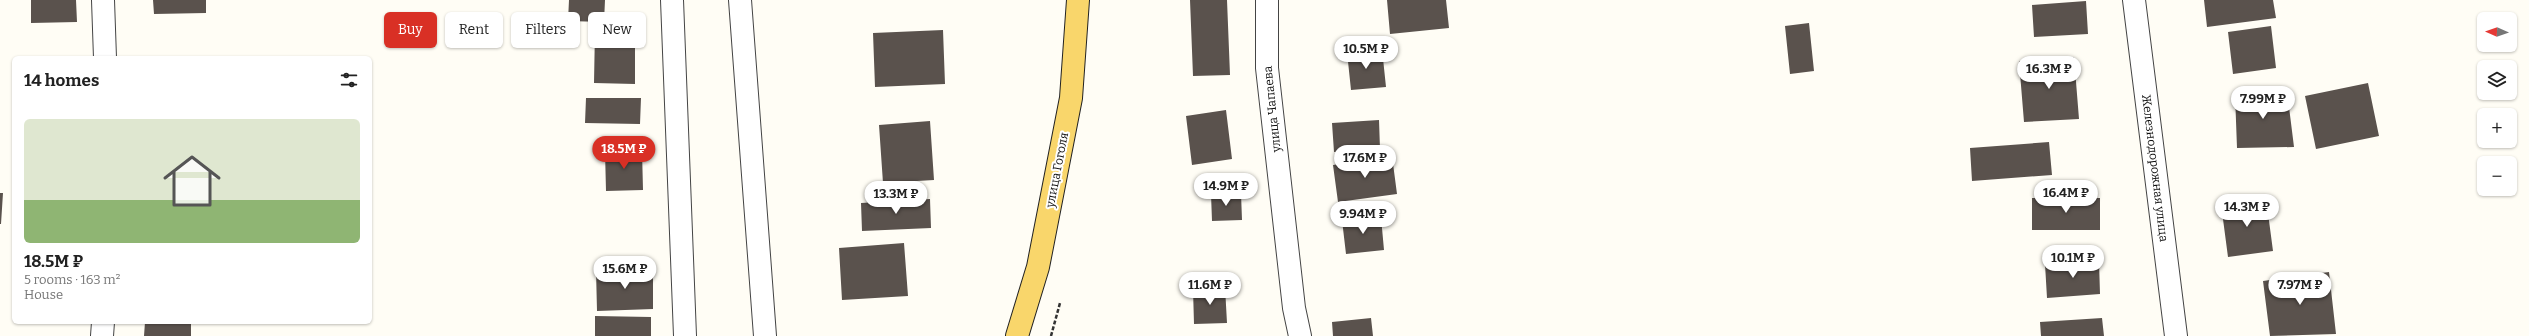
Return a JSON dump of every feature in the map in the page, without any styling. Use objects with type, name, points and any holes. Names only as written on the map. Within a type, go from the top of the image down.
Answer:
[{"type":"main road","name":"улица Гоголя","points":[[1017,336],[1038,267],[1071,98],[1078,0]]},
{"type":"street","points":[[103,0],[105,56]]},
{"type":"street","points":[[672,0],[685,336]]},
{"type":"street","points":[[740,0],[765,336]]},
{"type":"street","name":"улица Чапаева","points":[[1267,0],[1267,68],[1294,308],[1300,336]]},
{"type":"street","name":"Железнодорожная улица","points":[[2134,0],[2176,336]]},
{"type":"street","points":[[102,336],[103,324]]},
{"type":"building","points":[[31,0],[76,0],[77,22],[31,23]]},
{"type":"building","points":[[153,0],[206,0],[206,13],[154,14]]},
{"type":"building","points":[[569,0],[605,0],[604,12],[588,12],[588,22],[580,21],[580,12],[568,12]]},
{"type":"building","points":[[1190,0],[1227,0],[1230,75],[1193,76]]},
{"type":"building","points":[[1387,0],[1446,0],[1449,28],[1390,34]]},
{"type":"building","points":[[2204,0],[2273,0],[2276,18],[2207,27]]},
{"type":"building","points":[[2086,1],[2088,34],[2034,37],[2032,5]]},
{"type":"building","points":[[1809,23],[1814,71],[1790,74],[1785,26]]},
{"type":"building","points":[[2271,26],[2276,68],[2233,74],[2228,32]]},
{"type":"building","points":[[943,30],[945,84],[875,87],[873,33]]},
{"type":"building","points":[[595,48],[635,48],[635,84],[594,83]]},
{"type":"building","points":[[1382,49],[1386,87],[1351,90],[1347,52]]},
{"type":"building","points":[[2074,57],[2079,119],[2024,122],[2019,61]]},
{"type":"building","points":[[2368,83],[2379,136],[2316,149],[2305,96]]},
{"type":"building","points":[[2287,91],[2294,147],[2237,148],[2235,94]]},
{"type":"building","points":[[586,98],[641,98],[640,124],[585,123]]},
{"type":"building","points":[[1226,110],[1232,159],[1192,165],[1186,116]]},
{"type":"building","points":[[1379,120],[1380,149],[1334,152],[1332,123]]},
{"type":"building","points":[[930,121],[934,180],[883,183],[879,125]]},
{"type":"building","points":[[2049,142],[2052,175],[1972,181],[1970,148]]},
{"type":"building","points":[[642,150],[643,190],[606,191],[605,151]]},
{"type":"building","points":[[1392,156],[1397,194],[1338,202],[1333,165]]},
{"type":"building","points":[[0,193],[3,193],[1,224],[0,224]]},
{"type":"building","points":[[1241,193],[1242,220],[1212,221],[1211,194]]},
{"type":"building","points":[[2032,198],[2100,198],[2100,230],[2032,230]]},
{"type":"building","points":[[2266,198],[2273,251],[2228,257],[2221,204]]},
{"type":"building","points":[[930,199],[931,228],[862,231],[861,203]]},
{"type":"building","points":[[1381,217],[1384,250],[1346,254],[1342,220]]},
{"type":"building","points":[[904,243],[908,296],[842,300],[839,248]]},
{"type":"building","points":[[2099,261],[2100,294],[2047,298],[2045,264]]},
{"type":"building","points":[[596,270],[653,270],[653,309],[597,311]]},
{"type":"building","points":[[2329,272],[2336,334],[2270,336],[2263,281]]},
{"type":"building","points":[[1225,287],[1227,323],[1194,324],[1193,289]]},
{"type":"building","points":[[595,316],[651,317],[651,336],[595,336]]},
{"type":"building","points":[[1371,318],[1373,336],[1333,336],[1332,322]]},
{"type":"building","points":[[2102,318],[2104,336],[2041,336],[2040,322]]},
{"type":"building","points":[[145,324],[191,324],[191,336],[144,336]]}]
